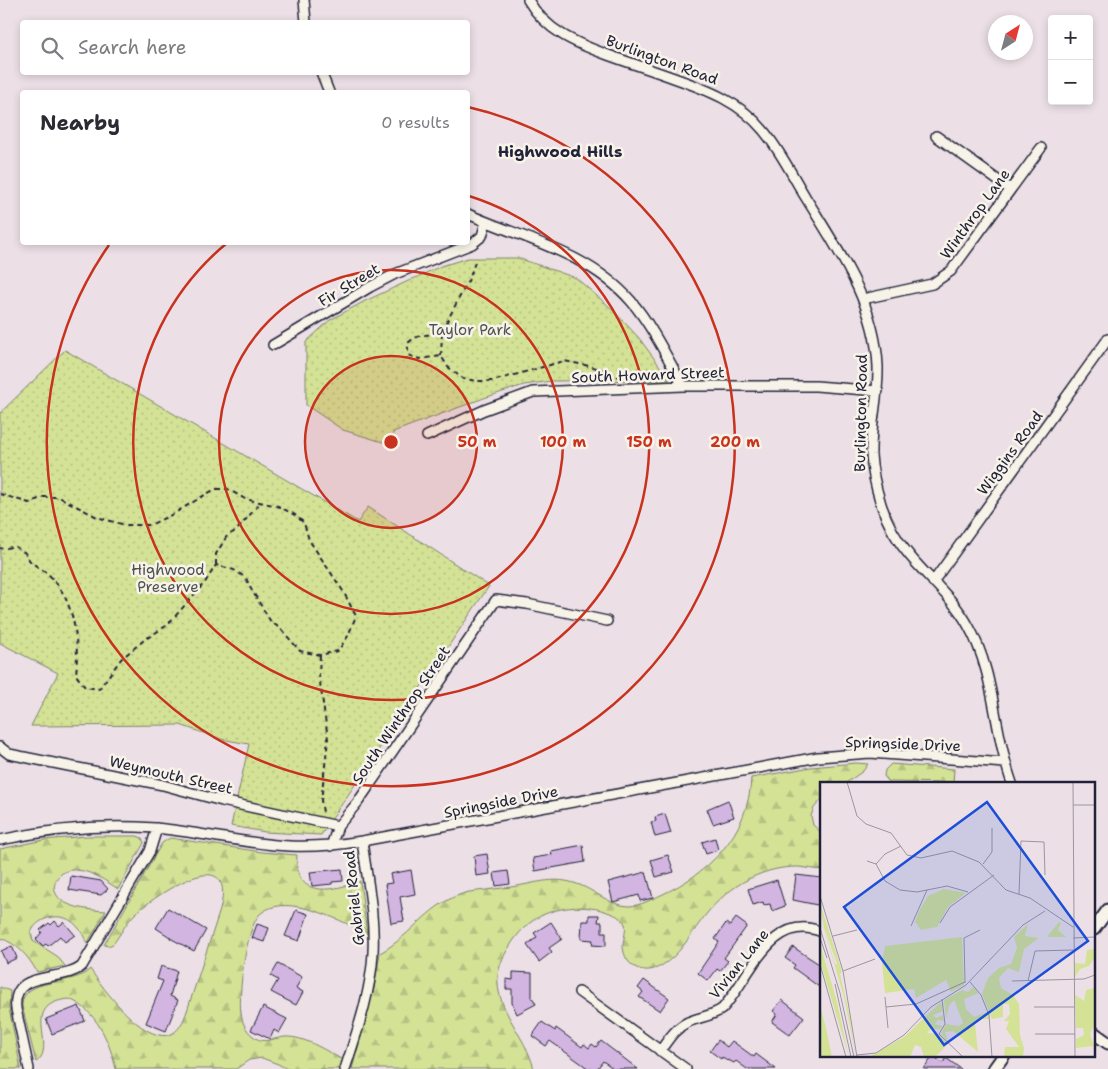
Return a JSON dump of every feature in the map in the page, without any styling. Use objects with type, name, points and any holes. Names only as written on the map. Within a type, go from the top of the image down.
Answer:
[{"type":"street","points":[[304,0],[306,20]]},
{"type":"street","name":"Burlington Road","points":[[528,0],[545,22],[568,39],[710,91],[736,105],[752,118],[773,144],[851,271],[864,299],[874,335],[878,364],[878,391],[872,455],[875,484],[882,508],[892,531],[908,555],[956,607],[977,642],[990,683],[1005,763],[1012,782]]},
{"type":"street","points":[[322,75],[329,90]]},
{"type":"street","points":[[936,136],[1010,189]]},
{"type":"street","name":"Winthrop Lane","points":[[864,299],[932,284],[943,277],[960,260],[1041,148]]},
{"type":"street","points":[[470,215],[560,251],[601,273],[617,286],[640,312],[684,386]]},
{"type":"street","name":"Fir Street","points":[[470,245],[482,236],[486,222]]},
{"type":"street","name":"Fir Street","points":[[274,346],[378,282],[469,245]]},
{"type":"street","name":"Wiggins Road","points":[[934,582],[1108,339]]},
{"type":"street","name":"South Howard Street","points":[[427,436],[484,410],[534,392],[684,386],[816,386],[878,391]]},
{"type":"street","name":"South Winthrop Street","points":[[330,846],[338,826],[358,802],[496,600],[527,604],[606,620]]},
{"type":"street","name":"Weymouth Street","points":[[0,747],[9,754],[154,783],[222,801],[338,826]]},
{"type":"street","name":"Springside Drive","points":[[0,840],[32,833],[78,828],[111,827],[157,828],[277,845],[330,846],[818,757],[870,753],[1005,763]]},
{"type":"street","points":[[29,1069],[16,1009],[17,993],[30,982],[75,971],[82,966],[150,851],[157,828]]},
{"type":"street","name":"Gabriel Road","points":[[345,1069],[367,990],[373,953],[372,916],[362,841]]},
{"type":"street","points":[[1096,926],[1108,910]]},
{"type":"street","name":"Vivian Lane","points":[[660,1051],[670,1037],[681,1027],[722,1009],[776,937],[785,931],[796,928],[808,928],[820,931]]},
{"type":"street","points":[[579,992],[686,1069]]},
{"type":"street","points":[[1096,1034],[1108,1043]]},
{"type":"path","points":[[476,262],[442,331],[441,356],[448,367],[463,379],[493,381],[564,361],[590,366],[612,375],[628,378],[637,372],[676,373]]},
{"type":"path","points":[[441,356],[419,360],[408,355],[408,343],[416,336],[436,334],[442,331]]},
{"type":"path","points":[[0,494],[29,503],[43,497],[59,497],[97,517],[125,525],[150,525],[173,514],[215,489],[228,489],[245,499],[278,506],[304,523],[309,540],[343,591],[356,616],[348,636],[338,651],[320,655],[300,651],[280,628],[271,622],[250,589],[246,578],[234,570],[216,565]]},
{"type":"path","points":[[0,548],[4,549],[14,546],[25,553],[29,560],[50,576],[66,598],[77,637],[78,659],[76,675],[85,687],[99,689],[121,659],[144,640],[166,626],[206,581],[216,565],[216,554],[227,536],[237,530],[260,503]]},
{"type":"path","points":[[320,655],[320,675],[328,738],[321,801],[324,823]]},
{"type":"green space","name":"Taylor Park","points":[[468,258],[518,258],[576,278],[611,308],[639,338],[670,380],[551,381],[524,385],[393,432],[396,446],[343,430],[306,405],[306,342],[330,320],[365,301],[441,266]]},
{"type":"green space","name":"Highwood Preserve","points":[[65,350],[358,522],[368,507],[489,586],[321,835],[265,832],[231,826],[249,744],[221,739],[180,725],[31,726],[58,673],[0,643],[0,413]]},
{"type":"green space","points":[[856,763],[868,764],[863,771],[847,782],[820,782],[820,801],[814,808],[811,816],[813,825],[820,831],[820,870],[799,867],[784,868],[756,875],[743,882],[720,899],[678,952],[661,966],[655,969],[642,970],[631,964],[624,953],[625,924],[617,916],[601,910],[580,907],[559,909],[539,917],[523,929],[505,954],[499,970],[498,985],[507,1013],[529,1054],[534,1069],[352,1069],[374,989],[380,953],[403,937],[443,903],[455,896],[469,892],[558,880],[581,885],[608,900],[622,905],[633,906],[642,904],[679,886],[710,863],[723,849],[743,817],[749,798],[751,778],[811,767]]},
{"type":"green space","points":[[891,764],[954,769],[953,782],[893,782],[888,781],[884,776],[885,770]]},
{"type":"green space","points":[[86,836],[137,836],[142,838],[144,843],[118,889],[88,872],[76,870],[64,872],[56,879],[55,890],[61,900],[77,907],[106,911],[87,944],[79,928],[66,918],[54,917],[42,920],[31,933],[33,941],[57,956],[65,966],[37,972],[22,951],[0,938],[0,849],[44,840]]},
{"type":"green space","points":[[170,838],[262,852],[297,855],[297,869],[301,879],[308,886],[317,889],[349,885],[360,881],[367,934],[333,917],[306,908],[281,906],[270,908],[261,913],[255,921],[247,946],[242,977],[240,1004],[242,1020],[248,1032],[261,1040],[292,1037],[307,1041],[341,1059],[338,1069],[287,1069],[262,1058],[249,1060],[236,1069],[116,1069],[106,1038],[94,1019],[79,1004],[69,999],[54,1003],[46,1009],[42,1017],[44,1047],[42,1055],[36,1062],[22,1006],[24,997],[30,990],[39,986],[83,975],[90,969],[124,1012],[147,1030],[158,1035],[169,1035],[181,1025],[220,910],[222,889],[217,878],[207,875],[193,878],[177,885],[136,913],[113,944],[104,945],[162,843]]},
{"type":"green space","points":[[0,987],[10,991],[9,1008],[21,1069],[0,1069]]},
{"type":"building","points":[[728,800],[734,817],[713,824],[707,809]]},
{"type":"building","points":[[665,814],[671,833],[655,837],[651,822],[656,821],[655,817]]},
{"type":"building","points":[[715,838],[718,850],[706,854],[702,842]]},
{"type":"building","points":[[583,845],[585,862],[535,871],[533,858],[552,855],[551,851]]},
{"type":"building","points":[[487,854],[490,874],[476,876],[474,856]]},
{"type":"building","points":[[668,855],[674,872],[656,877],[651,860]]},
{"type":"building","points":[[342,869],[343,881],[312,886],[310,872]]},
{"type":"building","points":[[411,870],[415,894],[400,897],[404,921],[391,923],[385,884],[392,883],[390,874]]},
{"type":"building","points":[[508,871],[510,884],[496,886],[494,873]]},
{"type":"building","points":[[646,872],[653,898],[640,901],[639,895],[613,902],[608,882]]},
{"type":"building","points":[[796,875],[820,878],[820,906],[793,900]]},
{"type":"building","points":[[71,876],[101,881],[108,889],[101,895],[69,890]]},
{"type":"building","points":[[777,880],[785,906],[772,911],[770,904],[764,905],[763,902],[753,905],[748,889]]},
{"type":"building","points":[[168,908],[206,930],[194,951],[156,928]]},
{"type":"building","points":[[296,910],[308,914],[299,941],[285,936]]},
{"type":"building","points":[[589,915],[599,915],[598,922],[602,922],[602,932],[606,932],[606,946],[592,945],[593,940],[581,939],[582,921],[589,921]]},
{"type":"building","points":[[736,918],[747,926],[724,958],[728,961],[720,971],[717,969],[708,981],[698,973],[719,942],[715,939],[726,923],[730,926]]},
{"type":"building","points":[[55,921],[59,926],[64,922],[75,935],[65,942],[60,936],[48,946],[46,944],[43,946],[36,939],[42,932],[40,930]]},
{"type":"building","points":[[551,922],[562,939],[549,948],[552,952],[539,962],[527,945],[537,937],[534,933]]},
{"type":"building","points":[[257,924],[269,928],[264,942],[252,938]]},
{"type":"building","points":[[12,946],[17,958],[6,963],[1,951]]},
{"type":"building","points":[[793,947],[820,965],[820,988],[793,968],[795,965],[785,958]]},
{"type":"building","points":[[278,964],[302,977],[296,988],[303,992],[296,1005],[271,992],[278,980],[271,976]]},
{"type":"building","points":[[161,966],[177,971],[170,996],[178,1000],[166,1031],[146,1023],[163,981],[157,979]]},
{"type":"building","points":[[513,972],[532,973],[532,997],[536,1004],[517,1014],[512,1003],[512,989],[506,989],[506,979],[513,980]]},
{"type":"building","points":[[644,980],[669,998],[660,1011],[639,997],[643,992],[638,988]]},
{"type":"building","points":[[782,1000],[804,1017],[790,1035],[772,1022],[777,1014],[773,1011]]},
{"type":"building","points":[[79,1006],[85,1021],[52,1034],[46,1019]]},
{"type":"building","points":[[263,1007],[287,1019],[279,1033],[274,1030],[270,1039],[251,1030]]},
{"type":"building","points":[[542,1022],[555,1031],[556,1028],[582,1047],[584,1044],[589,1048],[592,1044],[596,1047],[601,1041],[638,1069],[614,1069],[603,1061],[597,1069],[589,1069],[550,1041],[546,1046],[532,1036]]},
{"type":"building","points":[[718,1040],[727,1047],[732,1041],[754,1057],[756,1054],[776,1069],[747,1069],[736,1061],[734,1063],[722,1057],[721,1059],[710,1051]]},
{"type":"building","points":[[933,1056],[943,1063],[946,1058],[961,1069],[924,1069]]},
{"type":"district","name":"Highwood Hills","points":[[560,151]]}]
